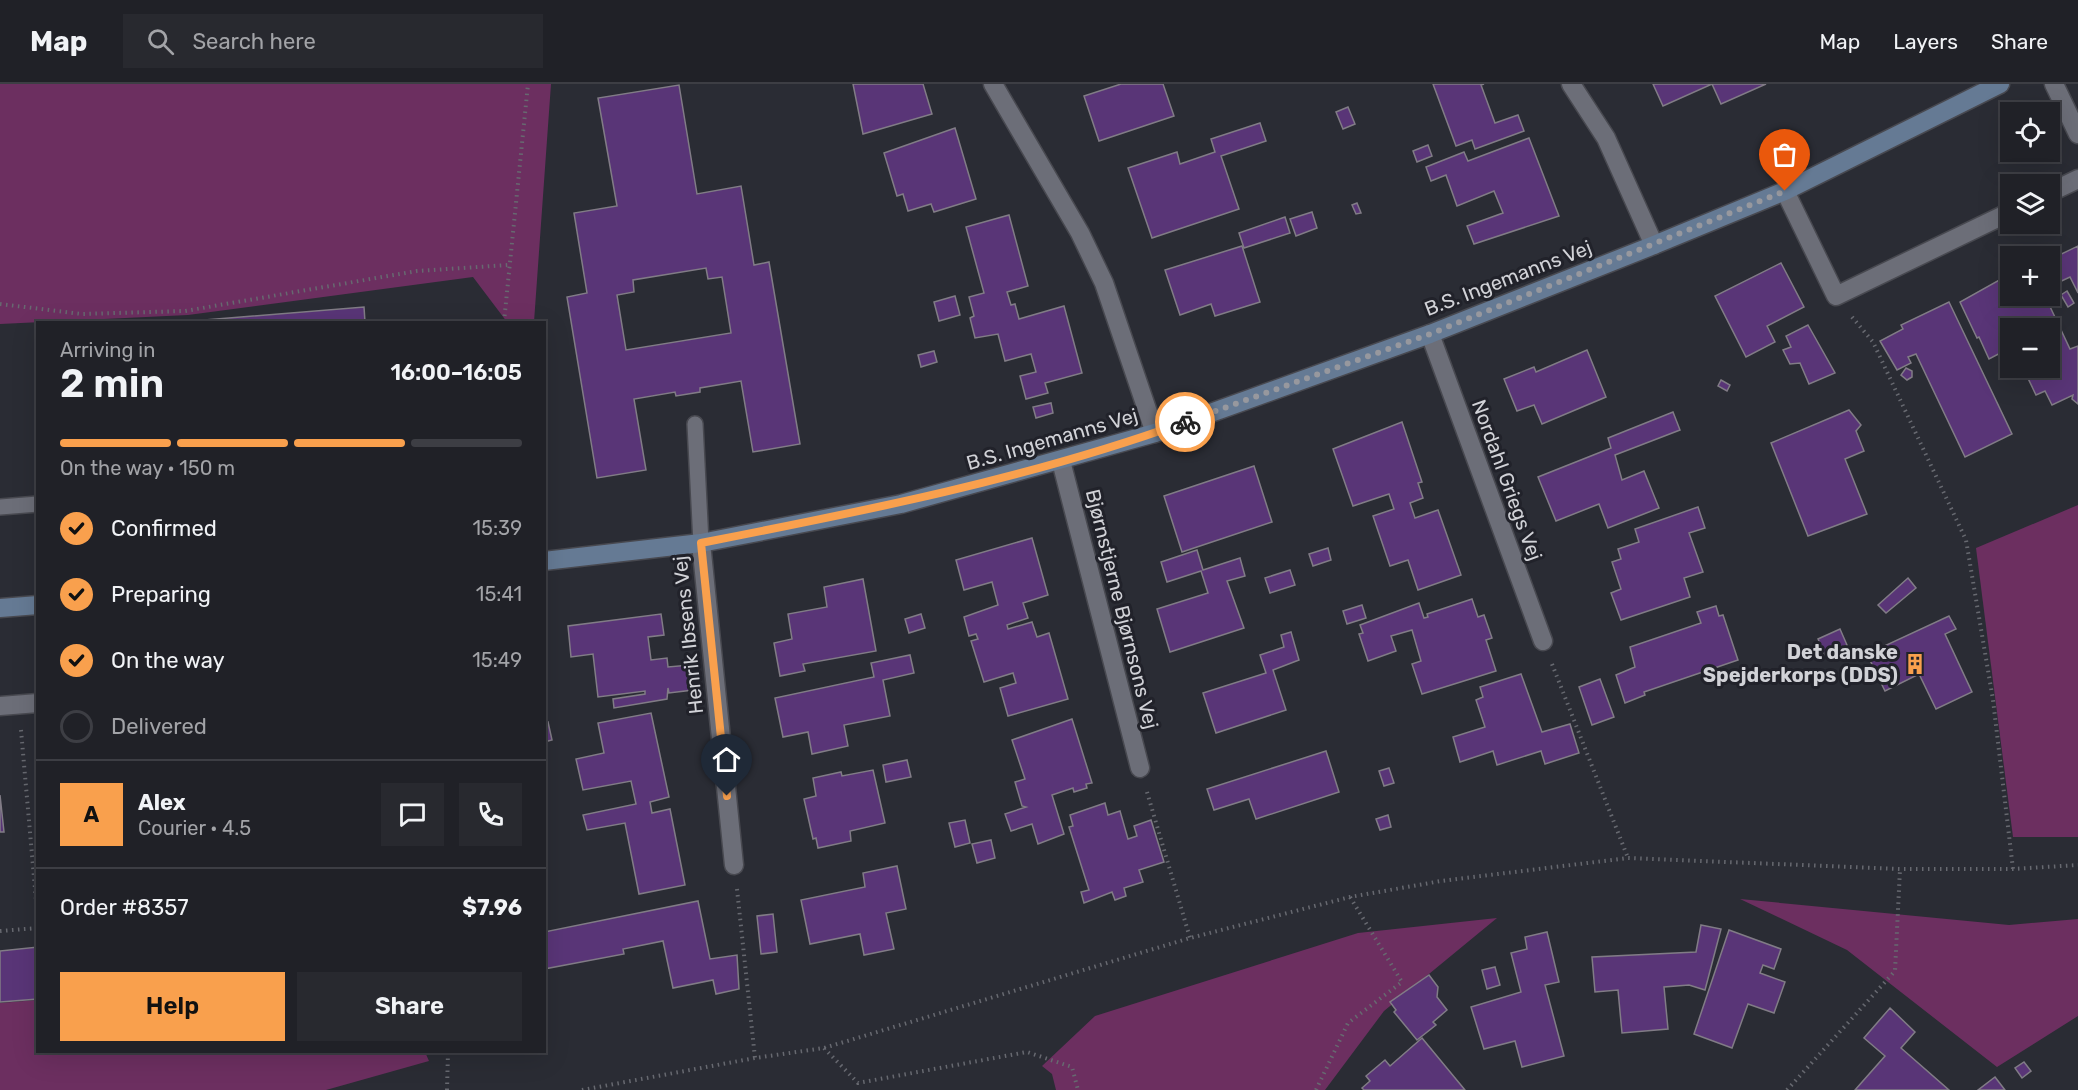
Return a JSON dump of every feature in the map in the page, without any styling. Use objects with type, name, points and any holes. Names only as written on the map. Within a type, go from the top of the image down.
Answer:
[{"type":"street","points":[[993,84],[1080,233],[1104,283],[1155,433]]},
{"type":"street","points":[[1571,84],[1606,138],[1654,245]]},
{"type":"street","name":"B.S. Ingemanns Vej","points":[[546,561],[701,543],[901,504],[1155,433],[1430,334],[1785,191],[2000,84]]},
{"type":"street","points":[[2054,84],[2078,134]]},
{"type":"street","points":[[2060,189],[2078,180]]},
{"type":"street","points":[[1785,191],[1836,296],[2000,217]]},
{"type":"street","name":"Nordahl Griegs Vej","points":[[1430,334],[1543,641]]},
{"type":"street","name":"Bjørnstjerne Bjørnsons Vej","points":[[1061,461],[1140,768]]},
{"type":"street","name":"Henrik Ibsens Vej","points":[[701,543],[734,865]]},
{"type":"street","points":[[0,608],[36,605]]},
{"type":"street","points":[[0,706],[36,703]]},
{"type":"lane","points":[[695,424],[701,543]]},
{"type":"lane","points":[[0,507],[36,504]]},
{"type":"path","points":[[504,321],[528,84]]},
{"type":"path","points":[[0,304],[82,314],[185,311],[417,271],[508,265]]},
{"type":"path","points":[[1836,296],[1873,342],[1966,540],[1993,700],[2013,869]]},
{"type":"path","points":[[1543,641],[1628,858]]},
{"type":"path","points":[[18,704],[36,902]]},
{"type":"path","points":[[1140,768],[1190,938]]},
{"type":"path","points":[[582,1090],[755,1058],[824,1048],[1190,938],[1350,897],[1441,881],[1628,858],[1900,869],[2013,869],[2078,865]]},
{"type":"path","points":[[734,865],[755,1058]]},
{"type":"path","points":[[1787,1090],[1894,971],[1900,869]]},
{"type":"path","points":[[1316,1090],[1348,1023],[1402,982],[1350,897]]},
{"type":"path","points":[[0,931],[36,928]]},
{"type":"path","points":[[824,1048],[858,1083],[1027,1052],[1072,1067],[1078,1090]]},
{"type":"path","points":[[447,1090],[448,1053]]},
{"type":"shaded area","points":[[0,84],[551,84],[534,321],[506,321],[473,277],[188,315],[0,324]]},
{"type":"shaded area","points":[[2078,505],[2078,837],[2013,837],[1976,548]]},
{"type":"shaded area","points":[[1740,899],[2009,925],[2078,919],[2078,1016],[1997,1067],[1847,950]]},
{"type":"shaded area","points":[[1497,918],[1384,1011],[1325,1090],[1056,1090],[1052,1074],[1042,1066],[1095,1016],[1358,933]]},
{"type":"shaded area","points":[[36,1000],[36,1053],[425,1053],[429,1061],[326,1090],[0,1090],[0,1003]]},
{"type":"building","points":[[853,84],[923,84],[932,114],[863,134]]},
{"type":"building","points":[[1121,84],[1163,84],[1174,116],[1099,141],[1084,96]]},
{"type":"building","points":[[1433,84],[1484,84],[1481,85],[1495,123],[1518,115],[1524,131],[1475,149],[1472,140],[1456,146]]},
{"type":"building","points":[[1653,84],[1712,84],[1663,106]]},
{"type":"building","points":[[1712,84],[1766,84],[1721,104]]},
{"type":"building","points":[[679,85],[697,194],[741,186],[754,265],[769,262],[800,444],[753,452],[741,381],[700,388],[700,392],[676,396],[675,392],[634,399],[646,470],[597,478],[567,297],[587,293],[574,213],[617,206],[598,98]],"holes":[[[706,268],[708,279],[722,277],[731,333],[626,350],[617,295],[634,292],[633,280]]]},
{"type":"building","points":[[1348,107],[1355,124],[1343,129],[1336,112]]},
{"type":"building","points":[[1260,123],[1266,141],[1221,156],[1239,209],[1152,238],[1128,168],[1177,152],[1180,164],[1215,152],[1211,139]]},
{"type":"building","points":[[955,128],[976,199],[934,212],[931,204],[908,211],[903,194],[897,196],[884,153]]},
{"type":"building","points":[[1529,138],[1559,216],[1474,244],[1467,226],[1503,213],[1494,191],[1457,206],[1446,175],[1431,181],[1426,167],[1464,152],[1468,161]]},
{"type":"building","points":[[1428,145],[1432,156],[1417,162],[1413,151]]},
{"type":"building","points":[[1357,203],[1361,213],[1356,214],[1352,205]]},
{"type":"building","points":[[1312,212],[1317,228],[1296,236],[1290,219]]},
{"type":"building","points":[[1009,215],[1028,286],[1007,292],[1011,305],[1015,304],[1019,319],[1064,306],[1082,373],[1045,383],[1048,393],[1026,399],[1020,376],[1036,372],[1031,354],[1005,361],[998,334],[975,338],[970,318],[974,316],[969,297],[984,293],[966,227]]},
{"type":"building","points":[[1285,217],[1290,233],[1244,248],[1239,233]]},
{"type":"building","points":[[1242,246],[1260,302],[1215,316],[1211,304],[1180,315],[1165,270]]},
{"type":"building","points":[[2078,246],[2078,293],[2070,277],[2060,282],[2060,255]]},
{"type":"building","points":[[1781,263],[1804,307],[1767,326],[1775,342],[1746,357],[1715,296]]},
{"type":"building","points":[[2000,280],[2000,306],[2050,306],[2055,318],[2000,318],[2000,353],[1989,359],[1960,302]]},
{"type":"building","points":[[2067,291],[2074,303],[2068,307],[2061,295]]},
{"type":"building","points":[[955,296],[960,315],[939,321],[934,302]]},
{"type":"building","points":[[1949,302],[2012,434],[1965,457],[1916,354],[1908,357],[1911,363],[1897,370],[1880,341],[1903,329],[1901,325]]},
{"type":"building","points":[[364,307],[365,321],[192,321]]},
{"type":"building","points":[[1808,325],[1835,373],[1809,384],[1800,363],[1790,364],[1783,350],[1791,347],[1786,336]]},
{"type":"building","points":[[2060,328],[2070,349],[2078,346],[2078,404],[2072,399],[2073,395],[2052,405],[2045,391],[2036,395],[2028,378],[2060,378]]},
{"type":"building","points":[[1587,350],[1606,397],[1542,424],[1534,405],[1517,411],[1504,379],[1534,367],[1536,372]]},
{"type":"building","points":[[934,351],[937,362],[921,367],[918,355]]},
{"type":"building","points":[[1906,368],[1912,371],[1912,377],[1907,380],[1901,375]]},
{"type":"building","points":[[1721,380],[1730,385],[1727,391],[1718,386]]},
{"type":"building","points":[[1051,403],[1053,413],[1036,418],[1033,407]]},
{"type":"building","points":[[1849,410],[1861,425],[1856,431],[1864,451],[1845,459],[1867,514],[1808,536],[1771,443]]},
{"type":"building","points":[[1673,412],[1680,430],[1615,455],[1622,480],[1644,471],[1659,508],[1608,528],[1599,504],[1556,521],[1538,477],[1611,448],[1608,438]]},
{"type":"building","points":[[1402,422],[1422,482],[1418,483],[1423,498],[1410,503],[1415,518],[1438,510],[1461,575],[1418,590],[1408,560],[1390,566],[1373,516],[1394,509],[1389,494],[1353,506],[1333,449]]},
{"type":"building","points":[[1254,466],[1272,522],[1182,552],[1164,496]]},
{"type":"building","points":[[1698,507],[1705,528],[1689,533],[1703,572],[1684,578],[1690,597],[1621,620],[1611,593],[1621,589],[1612,562],[1621,559],[1618,549],[1639,542],[1635,529]]},
{"type":"building","points":[[1032,538],[1048,595],[1023,603],[1028,618],[1007,625],[1008,629],[1032,622],[1037,637],[1049,633],[1068,699],[1008,716],[1000,688],[1016,683],[1013,673],[984,682],[971,641],[978,639],[976,634],[969,636],[964,617],[998,605],[992,582],[964,590],[956,560]]},
{"type":"building","points":[[1328,548],[1331,560],[1313,566],[1309,554]]},
{"type":"building","points":[[1197,550],[1203,570],[1240,558],[1245,576],[1227,581],[1244,628],[1170,652],[1157,609],[1208,593],[1201,571],[1167,582],[1161,562]]},
{"type":"building","points":[[1290,570],[1295,585],[1270,593],[1265,578]]},
{"type":"building","points":[[1908,578],[1916,588],[1886,613],[1878,605]]},
{"type":"building","points":[[863,579],[876,651],[803,664],[805,671],[780,676],[774,643],[792,639],[788,614],[827,607],[824,587]]},
{"type":"building","points":[[1472,599],[1478,617],[1484,615],[1492,638],[1486,640],[1496,671],[1422,694],[1412,664],[1421,661],[1412,630],[1391,636],[1396,651],[1368,661],[1359,634],[1363,633],[1360,625],[1419,603],[1424,618],[1428,617],[1427,614]]},
{"type":"building","points":[[1362,605],[1366,618],[1347,624],[1343,611]]},
{"type":"building","points":[[1716,606],[1719,616],[1723,615],[1738,660],[1644,692],[1645,695],[1625,703],[1616,675],[1635,667],[1630,647],[1701,623],[1697,612]]},
{"type":"building","points":[[661,614],[664,635],[648,637],[651,660],[667,658],[668,667],[690,665],[693,690],[669,693],[668,688],[667,699],[614,708],[613,699],[645,694],[645,691],[598,697],[593,654],[571,657],[568,626]]},
{"type":"building","points":[[921,614],[925,628],[909,633],[905,619]]},
{"type":"building","name":"Det danske Spejderkorps (DDS)","points":[[1949,616],[1956,629],[1945,634],[1972,692],[1936,709],[1919,674],[1885,691],[1867,654]]},
{"type":"building","points":[[1840,629],[1847,645],[1825,655],[1818,639]]},
{"type":"building","points":[[1291,632],[1299,660],[1273,670],[1286,710],[1216,733],[1203,693],[1266,673],[1260,655],[1284,647],[1281,635]]},
{"type":"building","points":[[910,655],[914,673],[883,680],[890,716],[844,725],[848,746],[812,754],[808,732],[783,737],[775,698],[874,677],[871,663]]},
{"type":"building","points":[[1521,674],[1542,732],[1570,724],[1579,753],[1545,764],[1541,751],[1497,765],[1493,751],[1460,762],[1453,737],[1485,727],[1476,700],[1483,697],[1480,687]]},
{"type":"building","points":[[1600,679],[1614,717],[1592,725],[1579,687]]},
{"type":"building","points":[[651,713],[669,797],[650,802],[652,813],[670,809],[685,885],[639,894],[625,823],[587,830],[583,815],[636,804],[631,781],[583,790],[576,759],[604,753],[598,723]]},
{"type":"building","points":[[1072,719],[1092,783],[1086,784],[1087,788],[1074,792],[1073,788],[1052,795],[1064,834],[1038,844],[1032,824],[1011,831],[1005,814],[1026,807],[1022,806],[1015,782],[1025,779],[1012,740]]},
{"type":"building","points":[[546,722],[548,722],[552,740],[546,742]]},
{"type":"building","points":[[1326,751],[1339,792],[1256,819],[1249,799],[1214,810],[1207,789]]},
{"type":"building","points":[[907,760],[911,777],[886,782],[883,765]]},
{"type":"building","points":[[1389,768],[1394,783],[1384,786],[1379,771]]},
{"type":"building","points":[[873,770],[885,823],[850,831],[851,841],[818,848],[816,838],[813,839],[804,799],[816,796],[813,778],[841,772],[842,776]]},
{"type":"building","points":[[0,795],[4,832],[0,832]]},
{"type":"building","points":[[1105,803],[1108,815],[1120,811],[1128,839],[1137,836],[1134,826],[1151,820],[1164,862],[1139,870],[1143,882],[1124,888],[1126,896],[1115,900],[1112,892],[1084,903],[1081,892],[1089,890],[1069,827],[1073,826],[1070,815]]},
{"type":"building","points":[[1388,815],[1391,827],[1380,830],[1376,819]]},
{"type":"building","points":[[965,820],[970,843],[955,847],[949,823]]},
{"type":"building","points":[[991,840],[995,858],[977,863],[972,844]]},
{"type":"building","points":[[897,866],[906,909],[886,913],[894,949],[864,955],[860,934],[810,944],[801,900],[865,887],[863,873]]},
{"type":"building","points":[[698,901],[710,959],[737,955],[739,989],[716,994],[713,980],[673,988],[663,941],[623,949],[624,954],[546,969],[546,932]]},
{"type":"building","points":[[773,914],[777,952],[761,954],[757,916]]},
{"type":"building","points":[[1701,925],[1721,929],[1705,990],[1689,985],[1664,987],[1668,1029],[1622,1033],[1618,990],[1595,992],[1592,957],[1696,952]]},
{"type":"building","points":[[1729,930],[1781,949],[1774,969],[1763,965],[1760,973],[1785,982],[1774,1013],[1748,1004],[1732,1048],[1694,1034]]},
{"type":"building","points":[[1547,932],[1559,982],[1545,985],[1564,1056],[1522,1067],[1515,1041],[1484,1049],[1471,1007],[1521,992],[1511,953],[1527,949],[1525,937]]},
{"type":"building","points":[[36,947],[36,999],[0,1002],[0,951]]},
{"type":"building","points":[[1495,967],[1500,985],[1487,989],[1482,970]]},
{"type":"building","points":[[1429,975],[1438,987],[1437,997],[1447,1010],[1433,1022],[1436,1025],[1417,1040],[1394,1012],[1396,1010],[1390,1002]]},
{"type":"building","points":[[1890,1008],[1915,1032],[1901,1048],[1949,1090],[1855,1090],[1885,1056],[1864,1038]]},
{"type":"building","points":[[1422,1038],[1465,1090],[1364,1090],[1362,1088],[1370,1081],[1366,1076],[1385,1060],[1390,1066]]},
{"type":"building","points":[[2024,1062],[2031,1071],[2022,1078],[2015,1068]]},
{"type":"building","points":[[1995,1077],[2005,1090],[1978,1090]]},
{"type":"way so far","points":[[1185,422],[1430,334],[1785,191]]},
{"type":"place","name":"Det danske Spejderkorps (DDS)","points":[[1915,664]]},
{"type":"route","points":[[727,796],[701,543],[901,504],[1061,461],[1185,422]]}]
